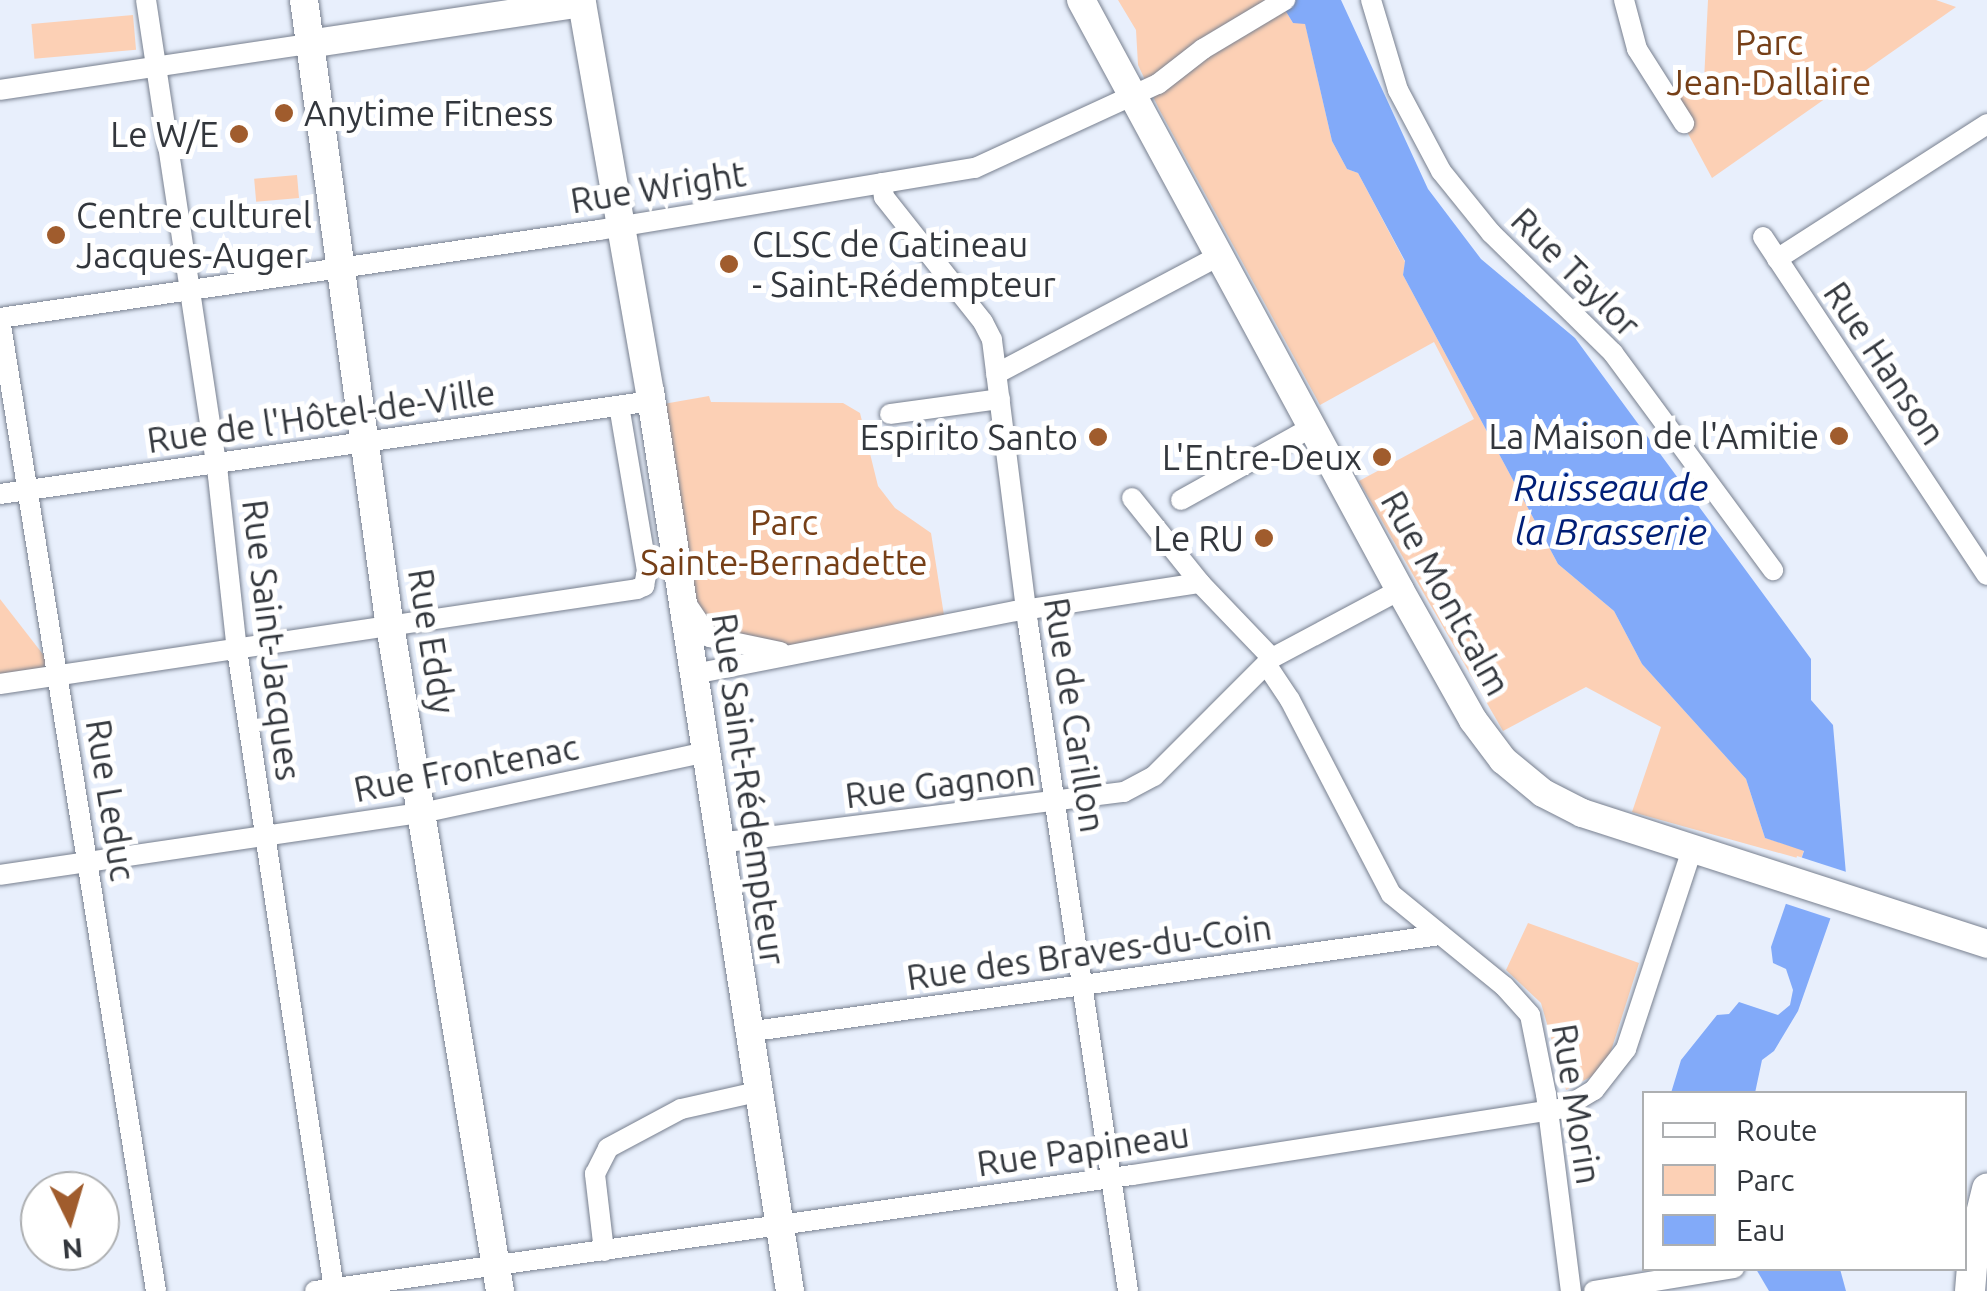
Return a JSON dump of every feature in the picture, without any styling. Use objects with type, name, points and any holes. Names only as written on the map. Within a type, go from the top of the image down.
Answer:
[{"type":"highway","points":[[1970,1291],[1987,1188]]},
{"type":"main road","name":"Rue Eddy","points":[[304,0],[390,628],[498,1279]]},
{"type":"main road","name":"Rue Montcalm","points":[[1081,0],[1473,720],[1523,779],[1582,813],[1987,944]]},
{"type":"main road","points":[[308,44],[591,1]]},
{"type":"main road","name":"Rue Saint-Rédempteur","points":[[591,1],[620,226],[652,401],[790,1291]]},
{"type":"street","name":"Rue Saint-Jacques","points":[[146,0],[216,465],[237,650],[267,838],[324,1290]]},
{"type":"street","name":"Rue Taylor","points":[[1370,0],[1398,90],[1441,170],[1491,233],[1613,353],[1773,570]]},
{"type":"street","points":[[1624,0],[1637,49],[1684,123]]},
{"type":"street","name":"Rue Wright","points":[[0,318],[620,226],[987,164],[1135,96],[1278,4]]},
{"type":"street","points":[[0,90],[308,44]]},
{"type":"street","points":[[1777,258],[1987,124]]},
{"type":"street","name":"Rue de Carillon","points":[[882,183],[884,196],[989,332],[1026,610],[1128,1291]]},
{"type":"street","name":"Rue Hanson","points":[[1762,238],[1987,576]]},
{"type":"street","points":[[996,374],[1219,256]]},
{"type":"street","name":"Rue Leduc","points":[[0,318],[156,1291]]},
{"type":"street","points":[[890,414],[1000,399]]},
{"type":"street","name":"Rue de l'Hôtel-de-Ville","points":[[0,494],[652,401]]},
{"type":"street","points":[[0,684],[390,628],[644,586],[647,571],[619,406]]},
{"type":"street","points":[[1180,500],[1312,428]]},
{"type":"street","name":"Rue Morin","points":[[1132,498],[1200,584],[1269,661],[1391,894],[1504,986],[1530,1015],[1548,1112],[1571,1291]]},
{"type":"street","points":[[694,674],[1026,610],[1200,584]]},
{"type":"street","name":"Rue Gagnon","points":[[719,843],[1124,792],[1154,776],[1269,661],[1400,590]]},
{"type":"street","points":[[682,592],[701,630],[709,636],[797,654]]},
{"type":"street","name":"Rue Frontenac","points":[[0,874],[422,814],[706,752]]},
{"type":"street","name":"Rue Papineau","points":[[324,1290],[498,1279],[604,1251],[1548,1112],[1594,1090],[1626,1049],[1692,849]]},
{"type":"street","name":"Rue des Braves-du-Coin","points":[[747,1032],[1440,935]]},
{"type":"street","points":[[604,1251],[595,1174],[608,1148],[681,1109],[757,1092]]},
{"type":"street","points":[[1594,1291],[1716,1271]]},
{"type":"green space","points":[[1118,0],[1279,0],[1293,23],[1305,23],[1332,141],[1347,169],[1358,173],[1405,262],[1403,275],[1558,564],[1614,611],[1642,664],[1746,779],[1765,838],[1804,850],[1801,859],[1632,812],[1661,727],[1586,687],[1503,731],[1359,481],[1474,419],[1434,342],[1320,405],[1159,109],[1138,65],[1136,30]]},
{"type":"green space","name":"Parc Jean-Dallaire","points":[[1708,0],[1936,0],[1956,7],[1712,178],[1671,102],[1704,81]]},
{"type":"green space","points":[[133,15],[136,50],[34,59],[31,24]]},
{"type":"green space","points":[[297,175],[299,198],[256,202],[254,179]]},
{"type":"green space","name":"Parc Sainte-Bernadette","points":[[709,396],[711,402],[843,403],[860,413],[878,486],[895,508],[931,533],[946,628],[797,654],[701,630],[652,406]]},
{"type":"green space","points":[[0,599],[59,675],[0,684]]},
{"type":"green space","points":[[1528,923],[1639,963],[1610,1054],[1596,1074],[1566,1090],[1541,1003],[1506,970]]},
{"type":"water","name":"Ruisseau de la Brasserie","points":[[1279,0],[1341,0],[1428,189],[1481,259],[1575,338],[1811,659],[1811,700],[1833,725],[1846,874],[1798,1011],[1774,1051],[1762,1060],[1755,1091],[1672,1091],[1681,1060],[1717,1015],[1729,1014],[1739,1002],[1778,1015],[1790,1005],[1793,990],[1786,969],[1773,963],[1771,947],[1804,851],[1765,838],[1746,779],[1642,664],[1614,611],[1558,564],[1403,275],[1405,261],[1358,173],[1347,169],[1332,141],[1305,24],[1293,23]]},
{"type":"water","points":[[1757,1271],[1841,1271],[1846,1291],[1769,1291]]},
{"type":"pier","points":[[1797,856],[1851,874],[1836,920],[1782,903]]},
{"type":"place","name":"Anytime Fitness","points":[[284,113]]},
{"type":"place","name":"Le W/E","points":[[239,134]]},
{"type":"place","name":"Centre culturel Jacques-Auger","points":[[56,235]]},
{"type":"place","name":"CLSC de Gatineau - Saint-Rédempteur","points":[[729,264]]},
{"type":"place","name":"La Maison de l'Amitie","points":[[1839,436]]},
{"type":"place","name":"Espirito Santo","points":[[1098,437]]},
{"type":"place","name":"L'Entre-Deux","points":[[1382,457]]},
{"type":"place","name":"Le RU","points":[[1264,538]]}]
